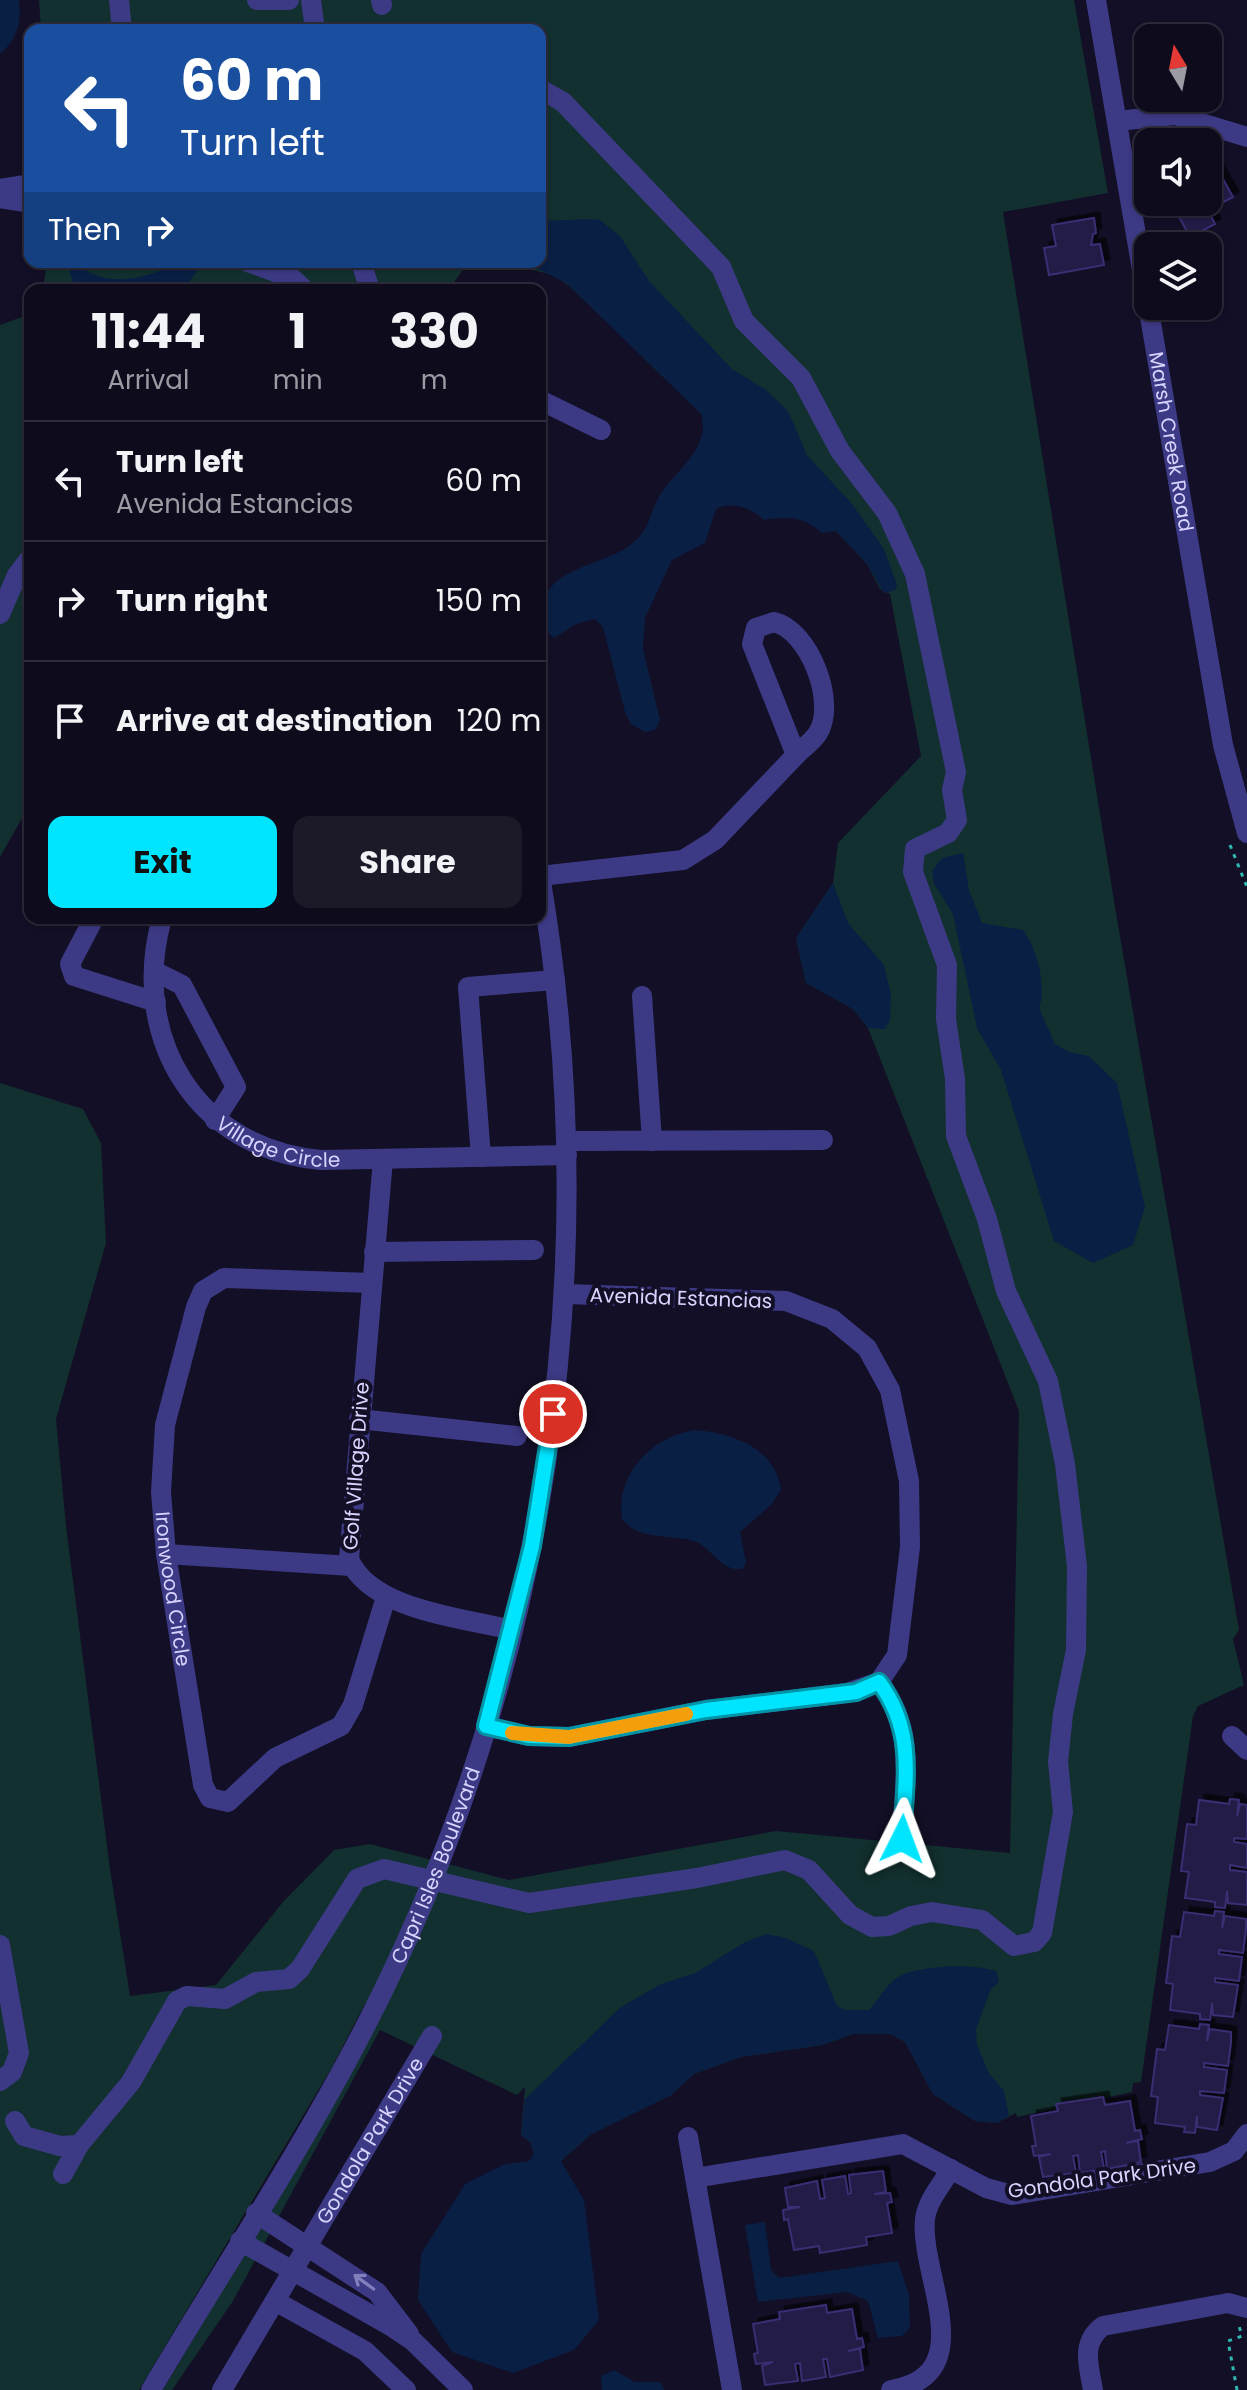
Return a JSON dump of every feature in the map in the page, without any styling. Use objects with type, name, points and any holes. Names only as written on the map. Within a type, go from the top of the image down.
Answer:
[{"type":"street","points":[[119,0],[121,24]]},
{"type":"street","points":[[257,0],[289,0]]},
{"type":"street","points":[[311,0],[314,24]]},
{"type":"street","name":"Marsh Creek Road","points":[[1096,0],[1223,745],[1247,833]]},
{"type":"street","points":[[63,2174],[79,2145],[131,2082],[177,2001],[187,1996],[225,1999],[254,1982],[293,1976],[347,1892],[367,1873],[390,1870],[510,1901],[540,1902],[785,1860],[809,1870],[850,1915],[872,1927],[889,1926],[926,1912],[961,1915],[989,1923],[1010,1944],[1029,1944],[1038,1939],[1046,1925],[1063,1812],[1058,1775],[1063,1714],[1076,1650],[1077,1566],[1060,1438],[1048,1381],[1010,1301],[987,1219],[958,1144],[946,1019],[947,965],[913,872],[915,849],[926,840],[948,833],[958,815],[952,790],[954,759],[907,551],[887,513],[840,451],[801,378],[739,313],[732,287],[721,267],[563,102],[546,92]]},
{"type":"street","points":[[1117,121],[1175,115],[1247,137]]},
{"type":"street","points":[[0,189],[24,185]]},
{"type":"street","points":[[0,198],[24,202]]},
{"type":"street","points":[[264,268],[292,278],[298,284]]},
{"type":"street","points":[[546,403],[601,430]]},
{"type":"street","points":[[0,614],[24,566]]},
{"type":"street","name":"Capri Isles Boulevard","points":[[546,875],[671,863],[703,850],[796,755],[818,732],[824,704],[805,644],[797,632],[786,625],[760,625],[753,635],[752,644],[796,755]]},
{"type":"street","name":"Capri Isles Boulevard","points":[[151,2390],[366,2026],[431,1879],[486,1726],[512,1630],[542,1493],[564,1294],[567,1148],[555,980],[546,918]]},
{"type":"street","points":[[91,924],[70,964],[74,976],[156,1002]]},
{"type":"street","name":"Village Circle","points":[[161,924],[154,971],[156,1002],[176,1067],[192,1095],[215,1120],[245,1141],[284,1155],[321,1160],[481,1157],[567,1148]]},
{"type":"street","points":[[154,971],[182,985],[236,1087],[215,1120]]},
{"type":"street","points":[[481,1157],[468,987],[555,980]]},
{"type":"street","points":[[642,996],[652,1141]]},
{"type":"street","points":[[567,1148],[652,1141],[823,1140]]},
{"type":"street","points":[[371,1283],[383,1159]]},
{"type":"street","points":[[374,1252],[534,1250]]},
{"type":"street","name":"Ironwood Circle","points":[[371,1283],[234,1277],[215,1282],[203,1291],[186,1335],[165,1425],[161,1492],[166,1554],[203,1785],[210,1798],[218,1802],[234,1798],[275,1758],[341,1726],[353,1705],[386,1597]]},
{"type":"street","name":"Golf Village Drive","points":[[371,1283],[348,1536],[351,1566],[367,1586],[386,1597],[512,1630]]},
{"type":"street","name":"Avenida Estancias","points":[[564,1294],[786,1301],[839,1323],[867,1348],[886,1379],[897,1412],[911,1510],[908,1575],[897,1655],[879,1682]]},
{"type":"street","points":[[359,1419],[517,1436]]},
{"type":"street","points":[[166,1554],[351,1566]]},
{"type":"street","points":[[486,1726],[529,1736],[569,1737],[706,1710],[856,1692],[879,1682],[897,1709],[906,1744],[902,1839]]},
{"type":"street","points":[[1232,1736],[1247,1750]]},
{"type":"street","points":[[0,1945],[19,2053],[12,2072],[0,2081]]},
{"type":"street","name":"Gondola Park Drive","points":[[222,2390],[432,2036]]},
{"type":"street","points":[[15,2121],[24,2136],[60,2146],[79,2145]]},
{"type":"street","name":"Gondola Park Drive","points":[[695,2178],[888,2144],[903,2144],[993,2191],[1022,2194],[1210,2162],[1234,2151],[1247,2134]]},
{"type":"street","points":[[688,2137],[732,2390]]},
{"type":"street","points":[[891,2390],[926,2384],[942,2341],[925,2216],[951,2169]]},
{"type":"street","name":"Gondola Park Drive","points":[[256,2213],[377,2292],[401,2320],[413,2341]]},
{"type":"street","name":"Gondola Park Drive","points":[[240,2241],[413,2341],[463,2390]]},
{"type":"street","points":[[275,2301],[365,2351],[406,2390]]},
{"type":"street","points":[[1093,2390],[1087,2348],[1091,2338],[1103,2326],[1228,2303],[1240,2316]]},
{"type":"path","points":[[1237,2390],[1228,2341],[1240,2339],[1240,2316]]},
{"type":"green space","points":[[39,0],[1074,0],[1108,193],[1003,212],[1115,907],[1239,1630],[1233,1639],[1244,1685],[1198,1706],[1193,1716],[1141,2082],[1133,2083],[1132,2092],[1017,2117],[1016,2113],[997,2123],[975,2121],[933,2094],[905,2042],[890,2034],[853,2034],[822,2045],[741,2057],[694,2074],[671,2095],[590,2135],[568,2155],[534,2154],[531,2143],[521,2135],[525,2087],[517,2095],[380,2030],[233,2301],[172,2390],[163,2390],[347,2081],[384,2011],[366,2002],[331,2069],[139,2390],[0,2390],[0,1083],[83,1109],[101,1143],[106,1243],[56,1419],[66,1526],[110,1869],[130,1996],[216,1985],[283,1902],[334,1850],[370,1844],[509,1880],[776,1831],[1010,1853],[1019,1411],[868,1028],[853,1009],[806,983],[796,938],[833,883],[838,843],[921,756],[890,594],[880,589],[867,564],[836,531],[701,414],[581,295],[554,275],[524,268],[546,268],[546,24],[41,24]]},
{"type":"green space","points":[[46,268],[464,268],[452,284],[44,284]]},
{"type":"green space","points":[[24,316],[24,815],[0,857],[0,325]]},
{"type":"water","points":[[0,0],[19,0],[20,8],[14,36],[0,54]]},
{"type":"water","points":[[600,220],[620,236],[649,281],[732,369],[765,389],[788,411],[807,455],[852,504],[884,549],[897,585],[895,590],[884,593],[867,564],[836,531],[822,533],[808,523],[795,519],[764,520],[748,509],[735,506],[716,509],[705,543],[672,560],[645,618],[643,649],[660,720],[655,730],[645,732],[631,724],[625,712],[603,627],[595,619],[576,624],[554,638],[546,628],[546,596],[559,580],[626,548],[641,535],[662,492],[697,448],[703,426],[701,414],[566,283],[536,268],[546,268],[546,221]]},
{"type":"water","points":[[83,268],[115,279],[168,268],[199,268],[187,284],[72,284],[69,271]]},
{"type":"water","points":[[963,853],[969,890],[982,923],[1023,930],[1033,947],[1041,978],[1039,1008],[1055,1044],[1069,1052],[1089,1056],[1117,1083],[1145,1207],[1133,1245],[1093,1263],[1054,1241],[1001,1070],[977,1028],[953,914],[934,883],[932,871],[942,858]]},
{"type":"water","points":[[833,883],[848,923],[884,965],[891,995],[890,1020],[885,1029],[868,1028],[853,1009],[806,983],[796,938]]},
{"type":"water","points":[[695,1430],[723,1435],[750,1445],[770,1463],[777,1475],[781,1490],[772,1504],[740,1532],[746,1563],[742,1569],[728,1567],[694,1541],[646,1534],[622,1519],[621,1503],[625,1487],[640,1460],[665,1440]]},
{"type":"water","points":[[766,1934],[786,1938],[814,1951],[837,2006],[846,2010],[869,2010],[891,1982],[909,1972],[961,1966],[996,1971],[999,1982],[991,1989],[976,2029],[977,2045],[989,2073],[1004,2091],[1009,2116],[997,2123],[975,2121],[933,2094],[905,2042],[890,2034],[853,2034],[822,2045],[741,2057],[694,2074],[671,2095],[590,2135],[561,2161],[584,2200],[599,2320],[574,2350],[513,2373],[452,2352],[418,2300],[421,2254],[465,2184],[505,2164],[529,2161],[534,2154],[531,2143],[521,2135],[525,2099],[621,2007],[661,1984],[695,1973],[745,1942]]},
{"type":"water","points":[[765,2222],[771,2270],[779,2278],[898,2261],[909,2295],[910,2328],[902,2336],[878,2338],[868,2301],[847,2292],[758,2302],[745,2225]]},
{"type":"water","points":[[614,2370],[635,2382],[660,2382],[665,2390],[602,2390],[601,2376]]},
{"type":"building","points":[[1222,177],[1233,197],[1222,203]]},
{"type":"building","points":[[1179,216],[1211,216],[1215,224],[1200,232],[1187,232]]},
{"type":"building","points":[[1094,218],[1096,233],[1091,245],[1100,244],[1104,265],[1049,275],[1044,248],[1056,246],[1052,225]]},
{"type":"building","points":[[1230,1799],[1239,1800],[1237,1816],[1240,1804],[1247,1805],[1247,1839],[1234,1838],[1234,1842],[1247,1844],[1247,1868],[1230,1865],[1230,1870],[1247,1872],[1247,1905],[1228,1903],[1227,1891],[1225,1908],[1215,1907],[1215,1902],[1185,1898],[1189,1872],[1181,1871],[1187,1824],[1196,1825],[1199,1800],[1229,1804]]},
{"type":"building","points":[[1215,1911],[1224,1912],[1222,1928],[1225,1916],[1246,1919],[1246,1929],[1243,1953],[1219,1950],[1219,1954],[1242,1957],[1239,1981],[1215,1978],[1215,1982],[1238,1985],[1233,2017],[1213,2015],[1212,2003],[1210,2020],[1200,2019],[1200,2014],[1170,2010],[1173,1984],[1166,1983],[1172,1936],[1180,1937],[1184,1912],[1214,1916]]},
{"type":"building","points":[[1200,2024],[1209,2025],[1207,2041],[1210,2029],[1231,2032],[1228,2066],[1204,2063],[1204,2067],[1227,2070],[1224,2093],[1200,2091],[1200,2095],[1223,2098],[1217,2130],[1197,2127],[1197,2116],[1195,2133],[1184,2132],[1185,2127],[1155,2123],[1158,2097],[1151,2096],[1157,2049],[1165,2050],[1169,2025],[1199,2029]]},
{"type":"building","points":[[1103,2097],[1105,2105],[1130,2101],[1135,2131],[1140,2130],[1142,2139],[1126,2143],[1138,2141],[1141,2162],[1107,2169],[1105,2151],[1101,2152],[1104,2169],[1080,2173],[1078,2155],[1073,2156],[1076,2173],[1043,2177],[1039,2157],[1051,2154],[1034,2156],[1032,2146],[1036,2146],[1031,2116],[1058,2111],[1056,2104]]},
{"type":"building","points":[[883,2171],[886,2192],[874,2194],[890,2193],[892,2202],[887,2203],[892,2233],[866,2237],[867,2245],[820,2253],[819,2246],[794,2250],[788,2219],[784,2220],[783,2210],[800,2207],[788,2207],[785,2188],[817,2181],[820,2199],[825,2198],[822,2180],[845,2176],[848,2194],[851,2193],[849,2175]]},
{"type":"building","points":[[826,2305],[827,2313],[852,2309],[857,2339],[862,2338],[864,2347],[848,2351],[860,2349],[863,2370],[830,2377],[827,2359],[823,2359],[826,2377],[802,2381],[800,2363],[795,2364],[798,2381],[765,2385],[762,2366],[773,2362],[756,2364],[754,2354],[758,2353],[753,2324],[780,2319],[779,2312]]},
{"type":"slow traffic","points":[[512,1733],[569,1737],[686,1714]]},
{"type":"route","points":[[553,1414],[532,1546],[486,1726],[529,1736],[569,1737],[706,1710],[856,1692],[879,1682],[897,1709],[906,1744],[902,1839]]}]
